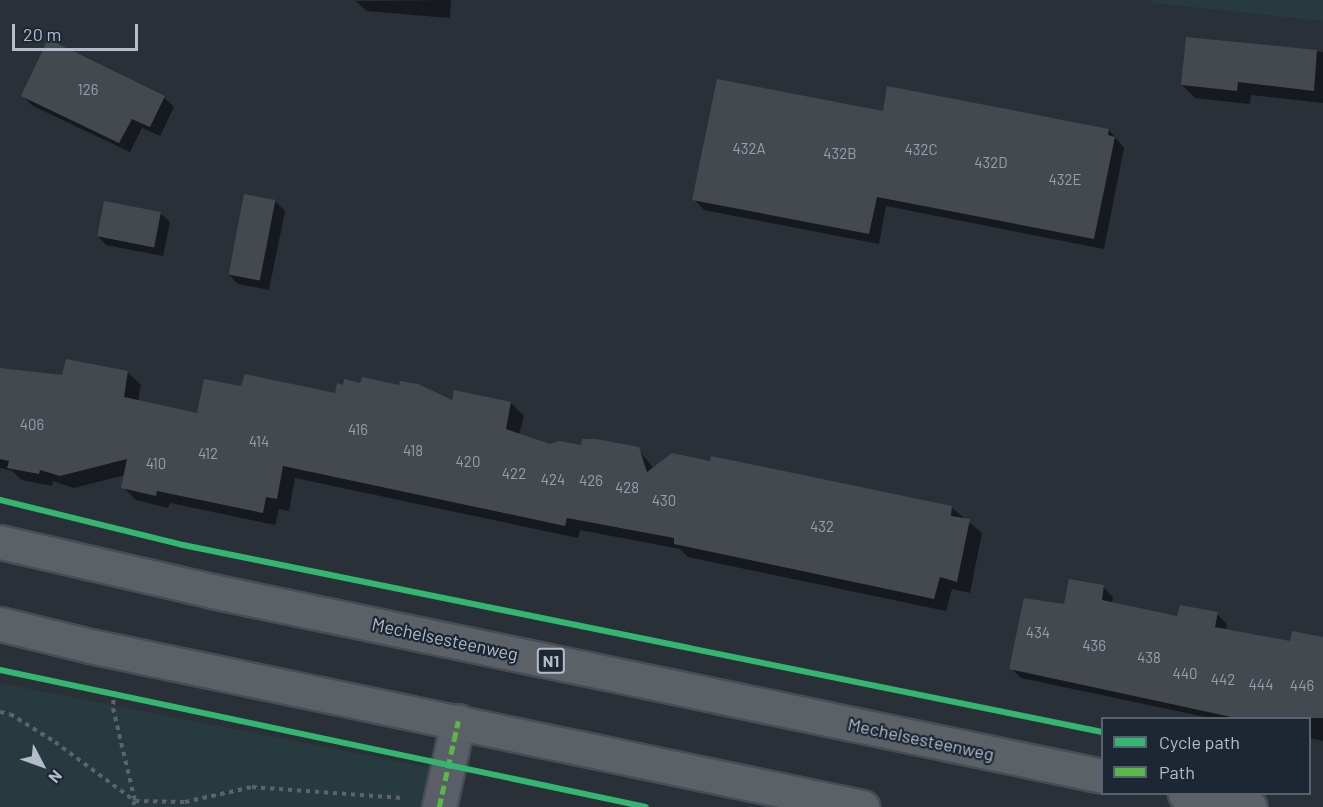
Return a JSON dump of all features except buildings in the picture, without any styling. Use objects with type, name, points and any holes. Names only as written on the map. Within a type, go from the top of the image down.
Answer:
[{"type":"main road","name":"Mechelsesteenweg","points":[[0,542],[212,591],[1101,776]]},
{"type":"main road","points":[[0,624],[115,652],[458,721],[862,807]]},
{"type":"main road","points":[[1190,795],[1250,807]]},
{"type":"street","points":[[440,804],[458,721]]},
{"type":"path","points":[[115,652],[113,708],[135,801],[132,807]]},
{"type":"path","points":[[102,692],[125,698]]},
{"type":"path","points":[[0,712],[10,714],[56,742],[135,801],[185,802],[252,787],[440,804]]},
{"type":"green space","points":[[1153,0],[1323,0],[1323,21],[1153,3]]},
{"type":"green space","points":[[0,683],[433,768],[423,807],[0,807]]},
{"type":"marked path","points":[[439,807],[458,721]]},
{"type":"cycle path","points":[[0,500],[183,545],[1101,732]]},
{"type":"cycle path","points":[[0,670],[646,807]]}]
